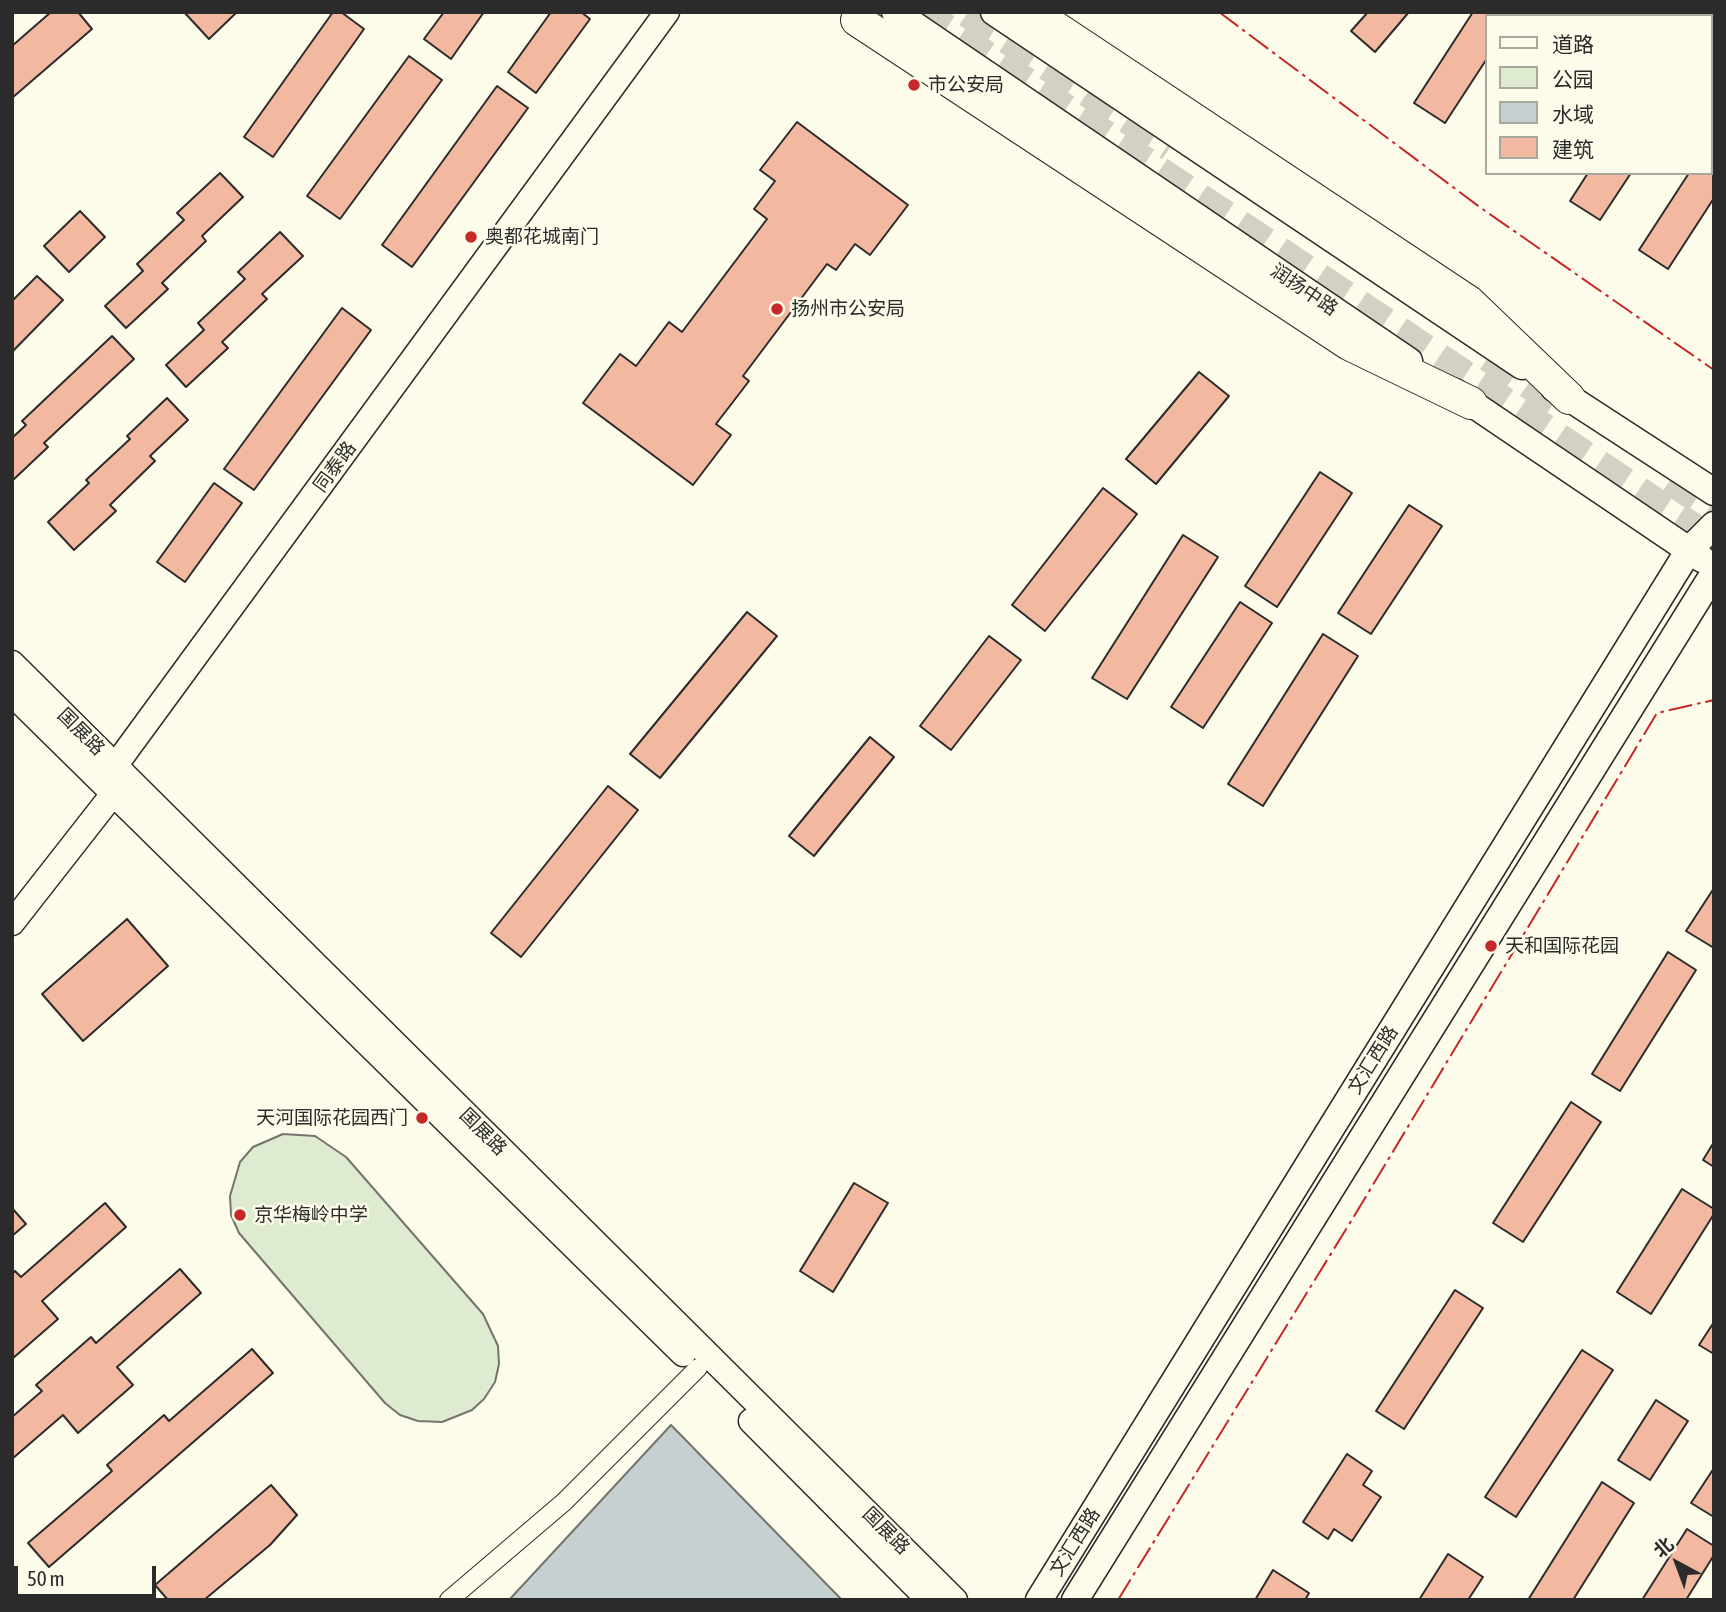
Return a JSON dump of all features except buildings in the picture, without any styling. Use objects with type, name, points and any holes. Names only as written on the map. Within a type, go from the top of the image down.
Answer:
[{"type":"highway","points":[[1032,12],[1469,302],[1569,398]]},
{"type":"highway","points":[[857,20],[1349,344],[1471,403]]},
{"type":"main road","name":"润扬中路","points":[[895,12],[1714,567]]},
{"type":"main road","points":[[994,12],[1569,398],[1714,492]]},
{"type":"main road","name":"文汇西路","points":[[1039,1600],[1689,550],[1714,525]]},
{"type":"main road","name":"文汇西路","points":[[1074,1600],[1714,573]]},
{"type":"street","name":"同泰路","points":[[115,766],[667,12]]},
{"type":"street","name":"国展路","points":[[12,663],[954,1600]]},
{"type":"street","name":"国展路","points":[[12,694],[698,1368],[929,1600]]},
{"type":"street","points":[[12,923],[113,794],[115,766]]},
{"type":"street","points":[[449,1600],[564,1502],[698,1368]]},
{"type":"green space","points":[[283,1134],[315,1136],[346,1157],[483,1314],[498,1346],[499,1364],[495,1382],[484,1399],[472,1410],[442,1422],[418,1421],[400,1415],[385,1403],[239,1233],[231,1215],[230,1196],[240,1162],[253,1147]]},
{"type":"water","points":[[671,1425],[842,1600],[509,1600]]},
{"type":"tunnel","points":[[919,12],[1714,543]]},
{"type":"tunnel","points":[[968,12],[1171,146]]},
{"type":"tunnel","points":[[1489,356],[1568,409]]},
{"type":"tunnel","points":[[1671,479],[1714,508]]},
{"type":"power","points":[[1219,12],[1481,208],[1714,370]]},
{"type":"power","points":[[1118,1600],[1356,1213],[1657,713],[1714,700]]},
{"type":"place","name":"市公安局","points":[[914,85]]},
{"type":"place","name":"奥都花城南门","points":[[471,237]]},
{"type":"place","name":"扬州市公安局","points":[[777,309]]},
{"type":"place","name":"天和国际花园","points":[[1491,946]]},
{"type":"place","name":"天河国际花园西门","points":[[422,1118]]},
{"type":"place","name":"京华梅岭中学","points":[[240,1215]]}]
